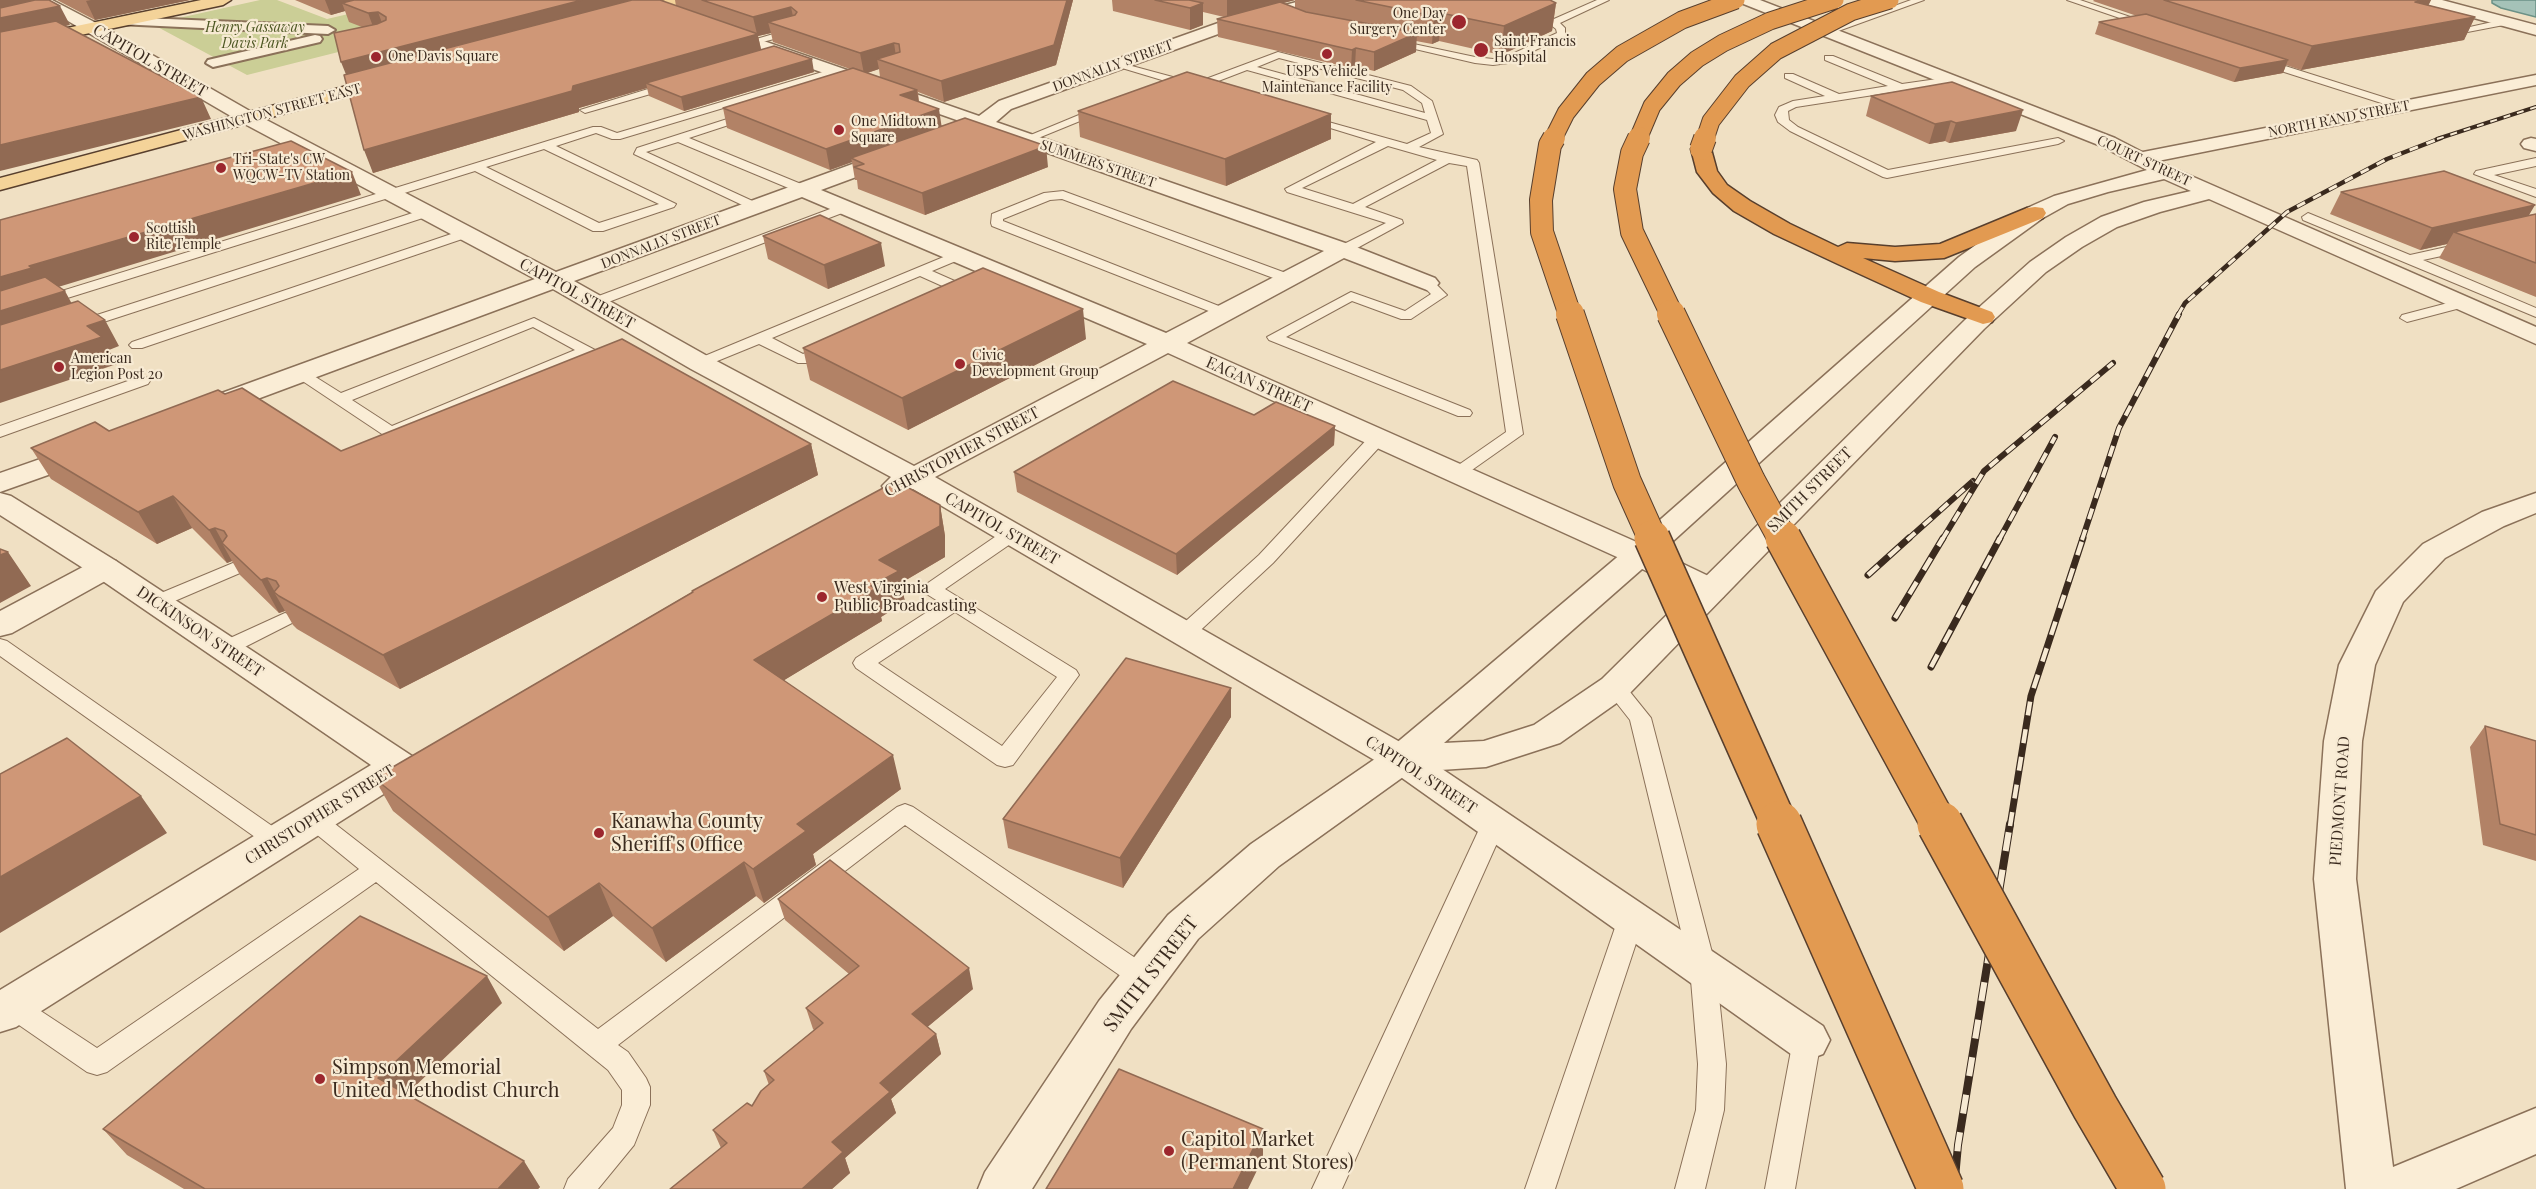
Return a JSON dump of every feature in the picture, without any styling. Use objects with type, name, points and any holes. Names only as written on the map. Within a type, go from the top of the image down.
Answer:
[{"type":"highway","points":[[1736,0],[1682,20],[1654,34],[1622,54],[1593,79],[1566,113],[1550,145],[1541,200],[1542,232],[1627,482],[1941,1189]]},
{"type":"highway","points":[[1835,0],[1770,21],[1723,43],[1697,59],[1674,79],[1652,106],[1632,153],[1625,189],[1632,232],[1751,481],[2095,1107],[2143,1189]]},
{"type":"highway","points":[[1890,0],[1851,12],[1776,51],[1742,81],[1711,121],[1701,149],[1707,172],[1720,189],[1742,206],[1802,238],[1930,297],[1983,317]]},
{"type":"highway","points":[[1802,238],[1867,253],[1944,251],[2035,213]]},
{"type":"highway","points":[[2095,1107],[2160,1189]]},
{"type":"main road","points":[[0,47],[223,0]]},
{"type":"main road","points":[[613,19],[683,0]]},
{"type":"main road","name":"WASHINGTON STREET EAST","points":[[0,184],[410,75]]},
{"type":"street","name":"SUMMERS STREET","points":[[631,0],[783,53],[836,79],[868,77],[981,123],[1343,250],[1427,284]]},
{"type":"street","name":"DONNALLY STREET","points":[[188,414],[556,281],[981,123],[1005,105],[1227,25],[1276,14],[1320,0]]},
{"type":"street","name":"COURT STREET","points":[[1746,0],[2108,142],[2166,172],[2536,336]]},
{"type":"street","points":[[2424,0],[2536,30]]},
{"type":"street","name":"CAPITOL STREET","points":[[37,7],[57,9],[94,28],[248,118],[556,281],[700,363],[913,477],[1401,759],[1807,1040]]},
{"type":"street","points":[[213,63],[301,36],[341,17]]},
{"type":"street","points":[[1196,17],[1227,25]]},
{"type":"street","points":[[123,21],[301,36],[327,33]]},
{"type":"street","name":"NORTH RAND STREET","points":[[2142,159],[2536,80]]},
{"type":"street","name":"SMITH STREET","points":[[1003,1189],[1115,1015],[1183,927],[1264,855],[1401,759],[1639,555],[1967,262],[2035,213],[2061,200],[2102,187],[2166,172]]},
{"type":"street","name":"EAGAN STREET","points":[[802,189],[1167,343],[1639,555],[1711,590]]},
{"type":"street","name":"SMITH STREET","points":[[1401,759],[1486,754],[1547,734],[1615,687],[1983,317],[2038,267],[2074,242],[2109,222],[2152,207],[2212,192]]},
{"type":"street","name":"CHRISTOPHER STREET","points":[[868,502],[1343,250]]},
{"type":"street","points":[[0,483],[110,443]]},
{"type":"street","name":"DICKINSON STREET","points":[[0,502],[105,568],[224,649],[414,757]]},
{"type":"street","name":"PIEDMONT ROAD","points":[[2371,1189],[2335,879],[2343,741],[2357,665],[2388,598],[2434,551],[2493,519],[2536,502]]},
{"type":"street","points":[[0,625],[105,568]]},
{"type":"street","name":"CHRISTOPHER STREET","points":[[6,1010],[414,757]]},
{"type":"street","points":[[2426,1184],[2536,1130]]},
{"type":"lane","points":[[1374,39],[1493,62],[1508,60],[1562,34],[1560,28],[1523,0]]},
{"type":"lane","points":[[1553,23],[1605,0]]},
{"type":"lane","points":[[1827,32],[1920,0]]},
{"type":"lane","points":[[2071,0],[2162,29]]},
{"type":"lane","points":[[1276,14],[1296,21]]},
{"type":"lane","points":[[2452,32],[2506,22]]},
{"type":"lane","points":[[752,42],[794,31]]},
{"type":"lane","points":[[760,60],[783,53]]},
{"type":"lane","points":[[1196,87],[1278,55],[1407,88],[1427,101],[1437,134],[1408,148]]},
{"type":"lane","points":[[1829,58],[1900,88]]},
{"type":"lane","points":[[2253,59],[2401,106]]},
{"type":"lane","points":[[1118,64],[1218,93]]},
{"type":"lane","points":[[1246,67],[1432,118]]},
{"type":"lane","points":[[1790,76],[1837,98]]},
{"type":"lane","points":[[0,315],[597,129],[616,137],[836,79]]},
{"type":"lane","points":[[1152,89],[1172,80]]},
{"type":"lane","points":[[1951,80],[1793,104],[1783,109],[1781,115],[1784,122],[1794,129],[1887,174],[2058,141]]},
{"type":"lane","points":[[585,110],[683,82]]},
{"type":"lane","points":[[1027,139],[1110,106]]},
{"type":"lane","points":[[754,207],[640,154],[641,150],[757,113]]},
{"type":"lane","points":[[1296,116],[1447,159],[1473,163],[1515,434],[1456,473]]},
{"type":"lane","points":[[678,138],[802,189]]},
{"type":"lane","points":[[1343,250],[1397,223],[1291,189],[1386,142]]},
{"type":"lane","points":[[476,167],[598,228],[670,204],[545,145]]},
{"type":"lane","points":[[2534,150],[2481,174],[2536,193]]},
{"type":"lane","points":[[1354,208],[1447,159]]},
{"type":"lane","points":[[1224,313],[997,223],[998,217],[1048,196],[1063,195],[1289,279]]},
{"type":"lane","points":[[593,303],[846,207]]},
{"type":"lane","points":[[67,329],[428,213]]},
{"type":"lane","points":[[2308,217],[2536,313]]},
{"type":"lane","points":[[137,345],[466,233]]},
{"type":"lane","points":[[2410,259],[2479,243]]},
{"type":"lane","points":[[700,363],[958,255]]},
{"type":"lane","points":[[920,272],[961,289],[940,298]]},
{"type":"lane","points":[[1427,284],[1440,294],[1406,316],[1352,296],[1274,337],[1464,413]]},
{"type":"lane","points":[[2407,318],[2463,303]]},
{"type":"lane","points":[[300,374],[391,432],[587,350],[534,322],[340,399]]},
{"type":"lane","points":[[760,339],[803,360],[845,341]]},
{"type":"lane","points":[[0,432],[142,381]]},
{"type":"lane","points":[[1184,634],[1266,559],[1378,438]]},
{"type":"lane","points":[[955,603],[863,663],[1005,759],[1069,675],[955,603],[932,589],[1012,534]]},
{"type":"lane","points":[[156,602],[233,568]]},
{"type":"lane","points":[[224,649],[285,619]]},
{"type":"lane","points":[[0,646],[277,842]]},
{"type":"lane","points":[[1615,687],[1640,718],[1702,968],[1712,1064],[1710,1110],[1690,1189]]},
{"type":"lane","points":[[598,1044],[905,813],[1144,978]]},
{"type":"lane","points":[[313,819],[618,1060],[636,1087],[636,1105],[624,1136],[579,1189]]},
{"type":"lane","points":[[1327,1189],[1494,823]]},
{"type":"lane","points":[[6,1010],[97,1062],[377,869]]},
{"type":"lane","points":[[1540,1189],[1631,919]]},
{"type":"lane","points":[[1780,1189],[1807,1040]]},
{"type":"green space","name":"Henry Gassaway Davis Park","points":[[260,0],[277,0],[327,19],[408,0],[545,0],[247,75],[152,24]]},
{"type":"water","points":[[2492,0],[2536,0],[2536,17],[2501,8],[2492,3]]},
{"type":"building","points":[[35,0],[49,0],[60,6],[0,18],[0,8]]},
{"type":"building","points":[[354,0],[582,0],[341,62],[334,33],[386,20],[386,17],[378,12],[368,13],[342,3]]},
{"type":"building","points":[[632,0],[660,0],[758,34],[573,86],[572,91],[364,150],[344,75]]},
{"type":"building","points":[[702,0],[1067,0],[1054,45],[941,81],[877,59],[900,52],[899,44],[894,43],[860,53],[768,22],[795,15],[797,12],[791,7],[753,17]]},
{"type":"building","points":[[1155,0],[1189,0],[1203,3],[1190,8]]},
{"type":"building","points":[[1356,0],[1550,0],[1556,3],[1504,26],[1441,13],[1434,16]]},
{"type":"building","points":[[2164,0],[2425,0],[2415,2],[2475,17],[2312,46]]},
{"type":"building","points":[[1280,2],[1306,12],[1417,33],[1374,52],[1356,48],[1352,50],[1217,19]]},
{"type":"building","points":[[2146,14],[2288,60],[2240,68],[2099,22]]},
{"type":"building","points":[[56,21],[201,97],[0,145],[0,32]]},
{"type":"building","points":[[774,46],[812,59],[681,97],[646,83]]},
{"type":"building","points":[[853,68],[917,90],[900,95],[939,109],[826,149],[723,108]]},
{"type":"building","points":[[1187,72],[1331,114],[1225,159],[1078,111]]},
{"type":"building","points":[[1952,82],[2023,110],[1956,123],[1951,121],[1935,124],[1871,96]]},
{"type":"building","points":[[965,118],[1046,146],[922,193],[854,167],[864,164],[851,158]]},
{"type":"building","points":[[291,141],[352,172],[29,266],[32,268],[0,277],[0,220]]},
{"type":"building","points":[[2444,171],[2535,205],[2432,228],[2341,192]]},
{"type":"building","points":[[2536,214],[2536,263],[2454,232]]},
{"type":"building","points":[[820,215],[881,243],[824,265],[763,236]]},
{"type":"building","points":[[983,268],[1083,309],[902,398],[803,348]]},
{"type":"building","points":[[45,277],[65,291],[0,311],[0,291]]},
{"type":"building","points":[[78,301],[105,320],[87,326],[102,337],[0,370],[0,325]]},
{"type":"building","points":[[622,339],[811,444],[383,655],[279,596],[274,592],[279,586],[276,581],[267,578],[261,580],[222,543],[227,536],[224,531],[215,528],[209,530],[173,496],[138,512],[31,448],[95,422],[109,431],[218,390],[225,394],[242,388],[341,451]]},
{"type":"building","points":[[1173,381],[1254,415],[1276,402],[1335,426],[1176,554],[1014,472]]},
{"type":"building","points":[[896,481],[940,505],[940,526],[879,560],[899,571],[871,586],[875,589],[754,660],[893,755],[797,824],[806,831],[753,869],[744,862],[652,928],[599,883],[548,917],[374,778],[692,591]]},
{"type":"building","points":[[0,549],[8,552],[0,555]]},
{"type":"building","points":[[1126,658],[1231,688],[1120,858],[1003,819]]},
{"type":"building","points":[[2485,726],[2536,741],[2536,835],[2500,824]]},
{"type":"building","points":[[67,738],[141,796],[0,877],[0,774]]},
{"type":"building","points":[[830,860],[969,968],[912,1014],[936,1034],[880,1083],[890,1092],[832,1142],[843,1152],[802,1189],[670,1189],[727,1143],[713,1130],[747,1103],[752,1106],[761,1091],[774,1080],[764,1071],[823,1023],[806,1008],[859,966],[778,899]]},
{"type":"building","name":"Simpson Memorial United Methodist Church","points":[[360,916],[487,976],[378,1078],[524,1161],[498,1189],[205,1189],[103,1129]]},
{"type":"building","name":"Capitol Market (Permanent Stores)","points":[[1119,1069],[1263,1129],[1233,1189],[1046,1189]]},
{"type":"railway","points":[[2437,139],[2536,107]]},
{"type":"railway","points":[[2178,315],[2185,303],[2287,212],[2387,159],[2441,138]]},
{"type":"railway","points":[[2082,540],[2119,428],[2179,314]]},
{"type":"railway","points":[[1942,540],[1984,471],[2113,363]]},
{"type":"railway","points":[[1999,540],[2055,437]]},
{"type":"railway","points":[[1907,540],[1973,481]]},
{"type":"railway","points":[[1868,575],[1909,538]]},
{"type":"railway","points":[[1895,618],[1943,538]]},
{"type":"railway","points":[[1931,667],[2000,538]]},
{"type":"railway","points":[[2010,826],[2031,696],[2083,538]]},
{"type":"railway","points":[[1954,1189],[1958,1145],[2010,824]]},
{"type":"place","name":"One Day Surgery Center","points":[[1459,22]]},
{"type":"place","name":"Saint Francis Hospital","points":[[1481,50]]},
{"type":"place","name":"USPS Vehicle Maintenance Facility","points":[[1327,54]]},
{"type":"place","name":"One Davis Square","points":[[376,57]]},
{"type":"place","name":"One Midtown Square","points":[[839,130]]},
{"type":"place","name":"Tri-State's CW WQCW-TV Station","points":[[221,168]]},
{"type":"place","name":"Scottish Rite Temple","points":[[134,237]]},
{"type":"place","name":"Civic Development Group","points":[[960,364]]},
{"type":"place","name":"American Legion Post 20","points":[[59,367]]},
{"type":"place","name":"West Virginia Public Broadcasting","points":[[822,597]]},
{"type":"place","name":"Kanawha County Sheriff's Office","points":[[599,833]]},
{"type":"place","name":"Simpson Memorial United Methodist Church","points":[[320,1079]]},
{"type":"place","name":"Capitol Market (Permanent Stores)","points":[[1169,1151]]}]
